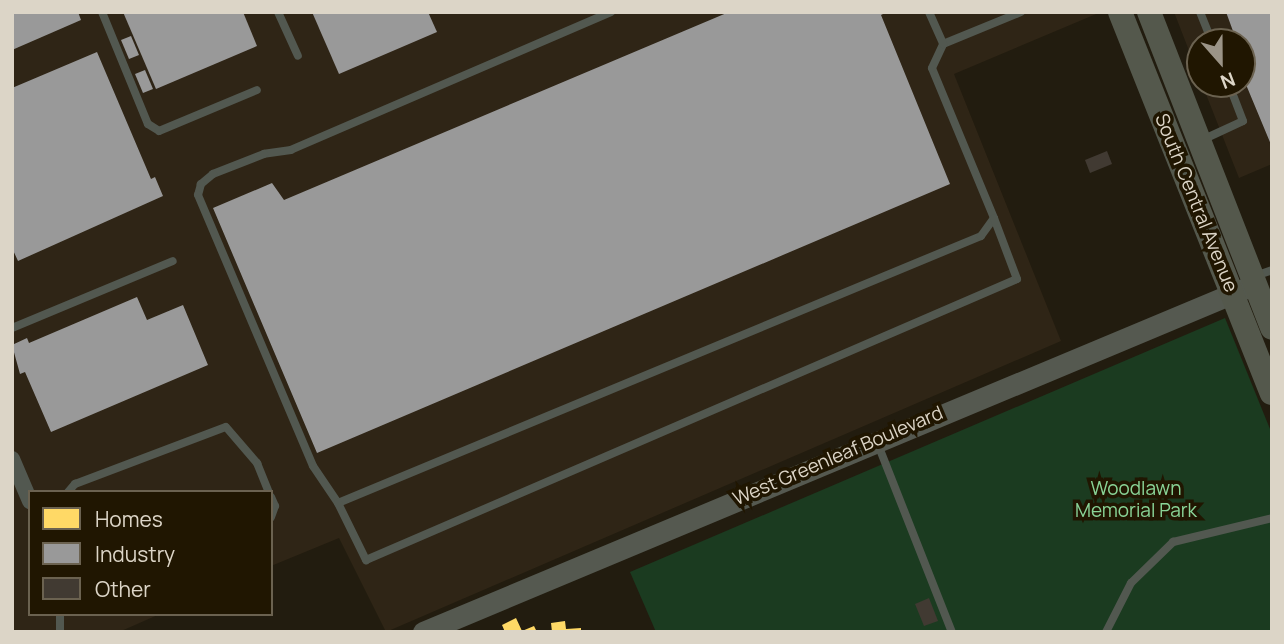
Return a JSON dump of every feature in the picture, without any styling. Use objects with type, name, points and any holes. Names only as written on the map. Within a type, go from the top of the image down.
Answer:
[{"type":"main road","name":"South Central Avenue","points":[[1120,12],[1253,281]]},
{"type":"main road","name":"South Central Avenue","points":[[1149,12],[1253,281],[1272,393]]},
{"type":"main road","points":[[1253,281],[1272,327]]},
{"type":"street","name":"West Greenleaf Boulevard","points":[[423,632],[1253,281]]},
{"type":"street","points":[[12,459],[28,496]]},
{"type":"lane","points":[[102,12],[148,124],[159,131],[257,90]]},
{"type":"lane","points":[[278,12],[298,56]]},
{"type":"lane","points":[[611,12],[291,150],[264,154],[214,174],[201,184],[198,195],[313,466],[338,503],[366,560],[1017,278],[932,68],[943,44],[1021,12]]},
{"type":"lane","points":[[929,12],[943,44]]},
{"type":"lane","points":[[1199,141],[1243,121],[1234,98]]},
{"type":"lane","points":[[338,503],[981,236],[994,218]]},
{"type":"lane","points":[[12,328],[173,261]]},
{"type":"lane","points":[[70,490],[75,484],[226,426],[257,463],[268,490]]},
{"type":"lane","points":[[876,440],[952,632]]},
{"type":"lane","points":[[1106,632],[1131,583],[1173,542],[1272,518]]},
{"type":"shaded area","points":[[12,12],[1101,12],[954,74],[1061,341],[386,632],[339,538],[273,565],[273,490],[28,490],[28,616],[155,616],[119,632],[12,632]]},
{"type":"shaded area","points":[[1174,12],[1272,12],[1272,164],[1239,178],[1208,98],[1256,98],[1256,28],[1186,28],[1186,43]]},
{"type":"green space","name":"Woodlawn Memorial Park","points":[[1225,318],[1272,434],[1272,632],[656,632],[630,572]]},
{"type":"building: Homes","points":[[516,618],[522,631],[534,626],[537,632],[505,632],[502,625]]},
{"type":"building: Homes","points":[[565,621],[566,629],[581,628],[581,632],[552,632],[551,623]]},
{"type":"building: Industry","points":[[12,12],[78,12],[81,20],[12,50]]},
{"type":"building: Industry","points":[[123,12],[243,12],[257,46],[156,89]]},
{"type":"building: Industry","points":[[312,12],[428,12],[437,32],[339,74]]},
{"type":"building: Industry","points":[[729,12],[887,12],[881,15],[950,184],[317,453],[213,208],[272,183],[284,200]]},
{"type":"building: Industry","points":[[1226,12],[1272,12],[1272,147],[1252,98],[1256,98],[1256,28],[1232,28]]},
{"type":"building: Industry","points":[[131,36],[139,55],[129,59],[121,40]]},
{"type":"building: Industry","points":[[97,52],[151,179],[155,177],[163,196],[18,261],[12,248],[12,88]]},
{"type":"building: Industry","points":[[145,70],[153,89],[143,93],[135,74]]},
{"type":"building: Industry","points":[[137,297],[147,320],[183,305],[208,365],[51,432],[25,372],[20,374],[12,345],[27,338],[29,343]]},
{"type":"building: Other","points":[[1107,151],[1112,164],[1090,173],[1085,160]]},
{"type":"building: Other","points":[[929,598],[938,621],[924,626],[915,604]]}]
